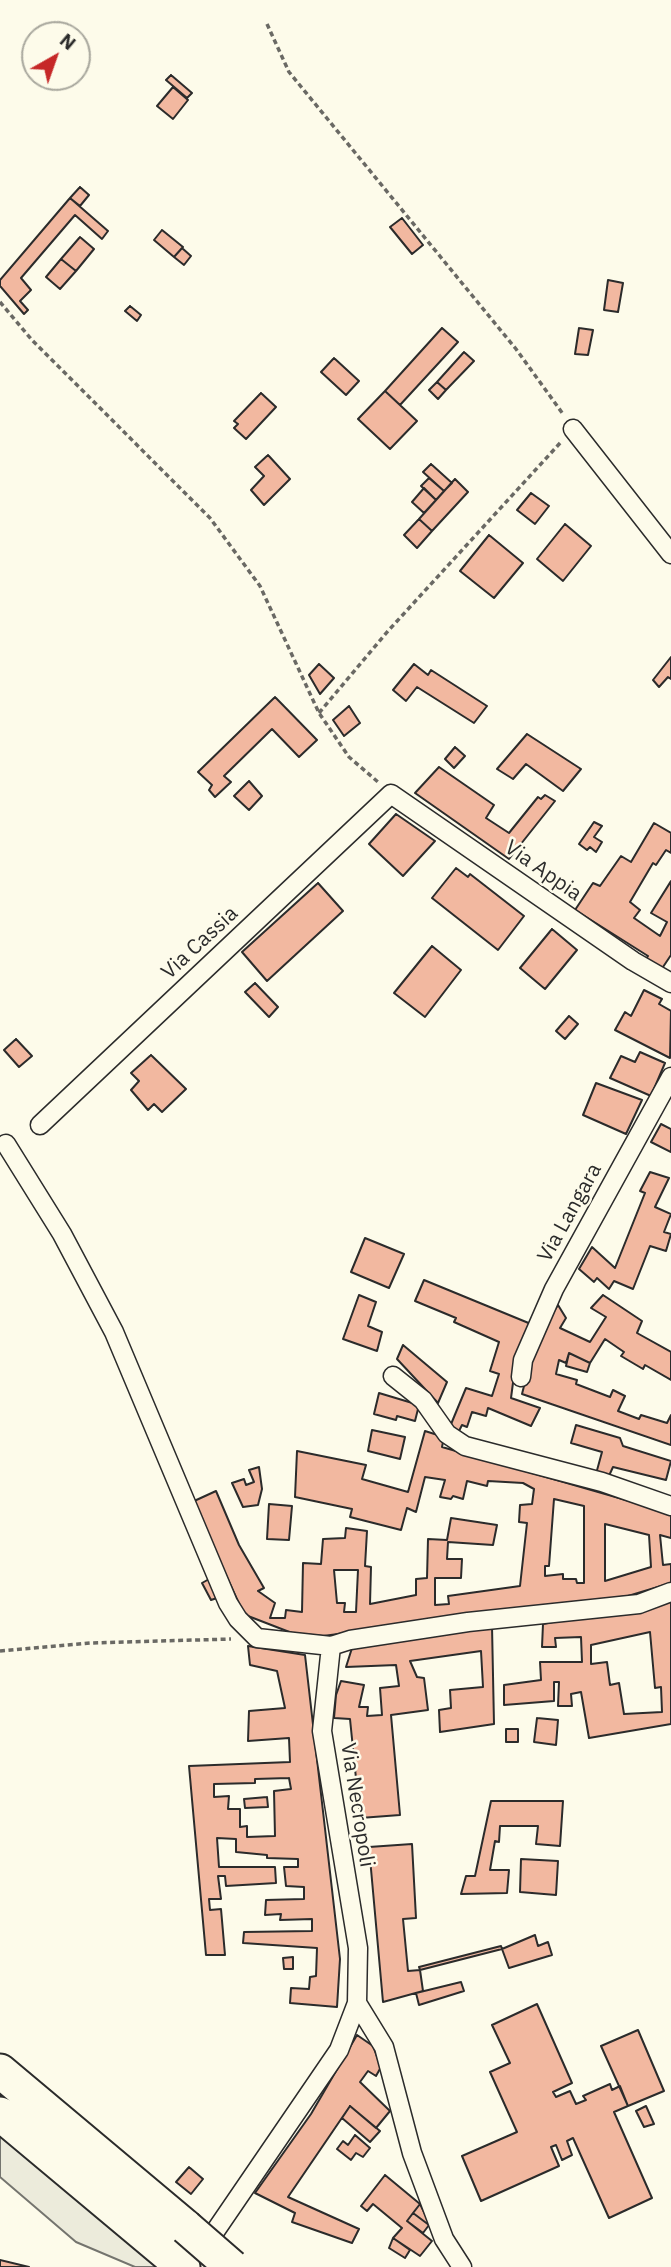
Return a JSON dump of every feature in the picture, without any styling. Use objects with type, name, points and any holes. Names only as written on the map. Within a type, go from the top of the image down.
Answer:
[{"type":"highway","points":[[0,2071],[232,2267]]},
{"type":"highway","points":[[0,2114],[180,2262]]},
{"type":"street","points":[[573,429],[671,554]]},
{"type":"street","name":"Via Appia","points":[[391,793],[633,961],[671,984]]},
{"type":"street","name":"Via Cassia","points":[[40,1125],[391,793]]},
{"type":"street","name":"Via Langara","points":[[521,1377],[523,1360],[554,1289],[671,1077]]},
{"type":"street","points":[[6,1144],[62,1234],[114,1332],[228,1603],[257,1638],[331,1646],[350,1640],[468,1622],[639,1604],[671,1592]]},
{"type":"street","points":[[393,1376],[423,1400],[447,1434],[465,1446],[602,1482],[671,1506]]},
{"type":"street","name":"Via Necropoli","points":[[180,2262],[339,2050],[357,2003],[358,1948],[322,1731],[331,1646]]},
{"type":"street","points":[[357,2003],[384,2047],[412,2154],[444,2239],[461,2267]]},
{"type":"path","points":[[267,24],[289,72],[516,349],[573,429],[388,632],[319,713]]},
{"type":"path","points":[[0,302],[32,340],[210,518],[260,586],[319,713],[349,757],[391,793]]},
{"type":"path","points":[[0,1651],[90,1643],[257,1638]]},
{"type":"shaded area","points":[[0,2133],[159,2267],[135,2267],[76,2242],[0,2177]]},
{"type":"building","points":[[171,75],[192,93],[187,98],[166,80]]},
{"type":"building","points":[[173,87],[188,100],[173,119],[157,106]]},
{"type":"building","points":[[80,187],[89,195],[80,206],[70,198]]},
{"type":"building","points":[[70,198],[108,231],[102,239],[75,215],[21,278],[31,290],[20,301],[28,310],[24,314],[0,286],[0,280]]},
{"type":"building","points":[[402,218],[423,245],[412,254],[390,227]]},
{"type":"building","points":[[162,230],[183,247],[174,257],[154,240]]},
{"type":"building","points":[[80,237],[94,249],[76,271],[61,259]]},
{"type":"building","points":[[182,248],[191,256],[184,265],[174,257]]},
{"type":"building","points":[[61,259],[76,271],[60,289],[46,277]]},
{"type":"building","points":[[608,280],[623,283],[618,312],[604,310]]},
{"type":"building","points":[[130,306],[141,315],[137,321],[125,311]]},
{"type":"building","points":[[442,328],[458,342],[400,405],[385,391]]},
{"type":"building","points":[[579,328],[593,330],[588,355],[575,354]]},
{"type":"building","points":[[464,352],[474,361],[446,390],[437,382]]},
{"type":"building","points":[[334,358],[359,381],[346,395],[321,372]]},
{"type":"building","points":[[437,382],[446,390],[438,399],[429,390]]},
{"type":"building","points":[[385,391],[417,421],[390,449],[358,419]]},
{"type":"building","points":[[261,393],[276,407],[246,439],[234,428],[238,424],[234,421]]},
{"type":"building","points":[[268,455],[290,479],[264,505],[251,490],[264,476],[255,467]]},
{"type":"building","points":[[431,464],[452,483],[444,491],[423,472]]},
{"type":"building","points":[[429,478],[444,491],[436,500],[421,486]]},
{"type":"building","points":[[455,479],[468,492],[432,531],[419,519]]},
{"type":"building","points":[[424,488],[436,500],[424,513],[412,502]]},
{"type":"building","points":[[531,493],[549,506],[535,524],[517,510]]},
{"type":"building","points":[[419,519],[432,531],[417,548],[404,535]]},
{"type":"building","points":[[565,524],[591,546],[563,581],[537,559]]},
{"type":"building","points":[[489,535],[523,563],[494,598],[460,571]]},
{"type":"building","points":[[671,657],[671,679],[668,677],[659,687],[653,680]]},
{"type":"building","points":[[319,664],[334,678],[320,694],[309,675]]},
{"type":"building","points":[[414,664],[428,675],[431,670],[487,706],[474,723],[417,687],[406,701],[393,690]]},
{"type":"building","points":[[275,697],[317,740],[299,757],[272,729],[224,776],[231,782],[215,797],[209,790],[212,785],[198,772]]},
{"type":"building","points":[[349,706],[360,723],[344,736],[333,720]]},
{"type":"building","points":[[527,734],[581,769],[563,791],[526,764],[513,779],[497,769]]},
{"type":"building","points":[[455,747],[465,756],[454,768],[445,759]]},
{"type":"building","points":[[439,767],[494,805],[486,818],[509,833],[538,797],[541,799],[545,795],[555,801],[509,859],[415,793]]},
{"type":"building","points":[[249,781],[262,796],[249,810],[234,796]]},
{"type":"building","points":[[396,814],[435,841],[403,876],[369,844]]},
{"type":"building","points":[[594,822],[602,826],[594,837],[602,842],[596,852],[579,844]]},
{"type":"building","points":[[654,823],[671,833],[671,853],[666,850],[656,865],[653,863],[630,902],[640,910],[634,918],[660,936],[667,922],[651,913],[671,881],[671,955],[661,970],[646,959],[648,956],[575,910],[593,883],[600,886],[621,856],[631,862]]},
{"type":"building","points":[[456,868],[468,877],[470,874],[524,916],[498,950],[432,898]]},
{"type":"building","points":[[318,883],[343,911],[267,981],[242,952]]},
{"type":"building","points":[[552,929],[577,950],[545,989],[520,968]]},
{"type":"building","points":[[432,946],[461,970],[425,1017],[394,993]]},
{"type":"building","points":[[255,983],[278,1007],[269,1017],[245,992]]},
{"type":"building","points":[[644,990],[662,999],[659,1004],[671,1011],[670,1058],[615,1030],[625,1012],[631,1016]]},
{"type":"building","points":[[569,1016],[578,1024],[565,1039],[556,1031]]},
{"type":"building","points":[[16,1039],[32,1056],[19,1067],[4,1050]]},
{"type":"building","points":[[640,1052],[665,1063],[651,1096],[610,1078],[621,1056],[635,1062]]},
{"type":"building","points":[[151,1055],[186,1089],[162,1112],[154,1104],[148,1110],[131,1090],[139,1081],[131,1073]]},
{"type":"building","points":[[596,1083],[642,1100],[626,1134],[583,1115]]},
{"type":"building","points":[[661,1124],[671,1129],[671,1152],[651,1142]]},
{"type":"building","points":[[650,1172],[669,1178],[655,1207],[671,1214],[664,1232],[671,1234],[666,1251],[650,1246],[633,1289],[614,1281],[609,1289],[597,1278],[594,1282],[579,1269],[592,1247],[615,1268],[645,1193],[640,1191]]},
{"type":"building","points":[[365,1238],[404,1254],[389,1288],[351,1272]]},
{"type":"building","points":[[424,1280],[531,1324],[516,1360],[511,1398],[540,1408],[531,1426],[488,1408],[486,1416],[472,1412],[467,1427],[462,1425],[458,1433],[449,1429],[466,1388],[492,1396],[499,1374],[490,1371],[499,1342],[454,1322],[456,1318],[415,1301]]},
{"type":"building","points":[[359,1295],[376,1302],[368,1326],[382,1332],[377,1351],[343,1339]]},
{"type":"building","points":[[603,1295],[642,1321],[637,1333],[671,1352],[671,1380],[645,1365],[643,1369],[621,1356],[624,1352],[605,1339],[590,1363],[569,1353],[566,1363],[559,1360],[556,1374],[577,1380],[576,1384],[610,1397],[613,1390],[625,1396],[618,1411],[639,1419],[641,1415],[667,1423],[671,1415],[671,1445],[522,1394],[536,1338],[558,1305],[566,1318],[560,1328],[590,1342],[606,1317],[591,1308]]},
{"type":"building","points":[[403,1345],[447,1382],[438,1403],[397,1359]]},
{"type":"building","points":[[569,1353],[590,1363],[587,1372],[566,1366]]},
{"type":"building","points":[[379,1393],[419,1405],[415,1421],[397,1416],[396,1420],[374,1414]]},
{"type":"building","points":[[576,1425],[620,1438],[623,1446],[671,1461],[666,1480],[613,1467],[608,1478],[596,1474],[602,1452],[571,1443]]},
{"type":"building","points":[[372,1430],[405,1437],[400,1459],[368,1451]]},
{"type":"building","points":[[425,1431],[444,1437],[442,1447],[671,1513],[671,1538],[660,1535],[663,1565],[671,1564],[671,1583],[628,1596],[323,1636],[292,1633],[248,1616],[242,1610],[192,1502],[216,1491],[239,1545],[264,1588],[258,1591],[275,1603],[270,1618],[285,1618],[286,1610],[302,1612],[303,1563],[321,1564],[323,1539],[345,1538],[346,1528],[367,1531],[365,1566],[371,1567],[370,1604],[416,1595],[416,1579],[427,1578],[428,1539],[447,1540],[451,1518],[497,1525],[493,1545],[448,1542],[447,1559],[462,1559],[461,1578],[435,1578],[435,1605],[449,1604],[448,1596],[520,1586],[527,1523],[519,1522],[520,1505],[532,1504],[534,1489],[523,1483],[488,1481],[487,1486],[467,1481],[463,1499],[453,1496],[451,1499],[440,1497],[445,1480],[425,1477],[416,1512],[407,1508],[401,1530],[350,1517],[352,1509],[295,1497],[297,1451],[366,1465],[362,1479],[408,1492]],"holes":[[[554,1499],[584,1506],[584,1583],[577,1583],[576,1579],[563,1579],[563,1574],[545,1576],[545,1566],[549,1566]],[[605,1524],[649,1535],[651,1567],[605,1581]],[[334,1570],[358,1570],[356,1612],[344,1612],[345,1603],[337,1603]]]},
{"type":"building","points":[[259,1467],[262,1489],[258,1505],[243,1507],[232,1483],[244,1479],[246,1485],[254,1482],[249,1470]]},
{"type":"building","points":[[269,1504],[292,1506],[289,1540],[267,1539]]},
{"type":"building","points":[[211,1578],[220,1597],[211,1600],[202,1583]]},
{"type":"building","points":[[671,1598],[671,1724],[589,1738],[581,1692],[571,1694],[572,1706],[558,1706],[559,1682],[554,1682],[554,1701],[504,1705],[504,1685],[541,1680],[540,1662],[582,1662],[581,1637],[555,1638],[556,1647],[542,1647],[543,1624]],"holes":[[[650,1632],[655,1688],[661,1687],[662,1712],[624,1714],[619,1683],[610,1685],[607,1662],[591,1664],[591,1645]]]},
{"type":"building","points":[[492,1626],[494,1724],[440,1732],[439,1710],[451,1708],[450,1690],[483,1687],[481,1651],[410,1661],[417,1677],[424,1678],[428,1710],[391,1715],[400,1815],[360,1818],[350,1719],[334,1718],[336,1695],[341,1681],[364,1685],[359,1707],[368,1707],[367,1716],[382,1715],[380,1688],[399,1686],[396,1665],[346,1667],[352,1648]]},
{"type":"building","points":[[248,1646],[305,1655],[340,1959],[337,2007],[290,2003],[291,1988],[309,1989],[310,1977],[316,1976],[317,1948],[243,1943],[244,1932],[312,1931],[312,1919],[280,1920],[281,1914],[265,1915],[266,1900],[304,1899],[304,1887],[286,1886],[284,1867],[298,1867],[298,1859],[267,1858],[267,1855],[236,1852],[236,1839],[217,1838],[219,1867],[275,1867],[276,1883],[226,1886],[225,1876],[218,1876],[221,1899],[209,1899],[210,1910],[221,1909],[225,1955],[206,1955],[189,1766],[290,1762],[289,1738],[248,1741],[249,1711],[285,1708],[277,1671],[250,1665]],"holes":[[[289,1778],[291,1789],[274,1791],[275,1836],[247,1837],[247,1826],[240,1827],[240,1809],[228,1809],[229,1796],[214,1797],[214,1784],[255,1783],[255,1779]]]},
{"type":"building","points":[[537,1718],[558,1720],[556,1745],[534,1742]]},
{"type":"building","points":[[506,1729],[518,1729],[518,1742],[506,1742]]},
{"type":"building","points":[[267,1797],[268,1807],[245,1808],[244,1799]]},
{"type":"building","points":[[491,1801],[563,1801],[560,1846],[536,1844],[538,1826],[500,1826],[499,1842],[495,1841],[490,1870],[509,1870],[507,1893],[461,1894],[466,1876],[475,1876]]},
{"type":"building","points":[[412,1844],[416,1918],[403,1919],[408,1971],[420,1970],[423,1991],[383,2002],[369,1847]]},
{"type":"building","points":[[521,1859],[558,1861],[556,1895],[520,1892]]},
{"type":"building","points":[[535,1935],[538,1946],[548,1942],[552,1955],[509,1968],[502,1949]]},
{"type":"building","points":[[501,1946],[502,1949],[420,1970],[419,1967]]},
{"type":"building","points":[[293,1957],[293,1969],[284,1969],[283,1958]]},
{"type":"building","points":[[461,1982],[464,1991],[419,2005],[416,1993]]},
{"type":"building","points":[[537,2004],[572,2083],[553,2092],[556,2097],[570,2091],[576,2104],[586,2100],[583,2096],[610,2084],[612,2090],[620,2086],[628,2106],[614,2112],[652,2198],[609,2218],[573,2138],[567,2141],[572,2155],[562,2160],[556,2145],[551,2147],[559,2166],[481,2201],[462,2156],[517,2132],[490,2072],[510,2063],[492,2025]]},
{"type":"building","points":[[638,2030],[664,2091],[628,2106],[601,2046]]},
{"type":"building","points":[[357,2035],[373,2046],[381,2067],[376,2076],[368,2071],[360,2082],[390,2111],[376,2128],[350,2106],[288,2197],[359,2229],[352,2243],[292,2222],[295,2213],[255,2193],[311,2114]]},
{"type":"building","points":[[350,2106],[380,2131],[370,2142],[342,2118]]},
{"type":"building","points":[[646,2106],[654,2124],[644,2127],[636,2111]]},
{"type":"building","points":[[355,2135],[370,2148],[363,2157],[356,2153],[351,2160],[337,2149],[343,2141],[348,2145]]},
{"type":"building","points":[[189,2167],[203,2179],[191,2194],[176,2182]]},
{"type":"building","points":[[385,2175],[420,2204],[407,2221],[432,2241],[420,2256],[393,2238],[402,2228],[373,2204],[367,2211],[361,2206]]},
{"type":"building","points":[[420,2204],[430,2224],[429,2225],[413,2213]]},
{"type":"building","points":[[413,2213],[429,2225],[423,2233],[407,2221]]},
{"type":"building","points":[[393,2238],[410,2250],[405,2258],[389,2248]]},
{"type":"building","points":[[0,2260],[29,2267],[0,2267]]}]
